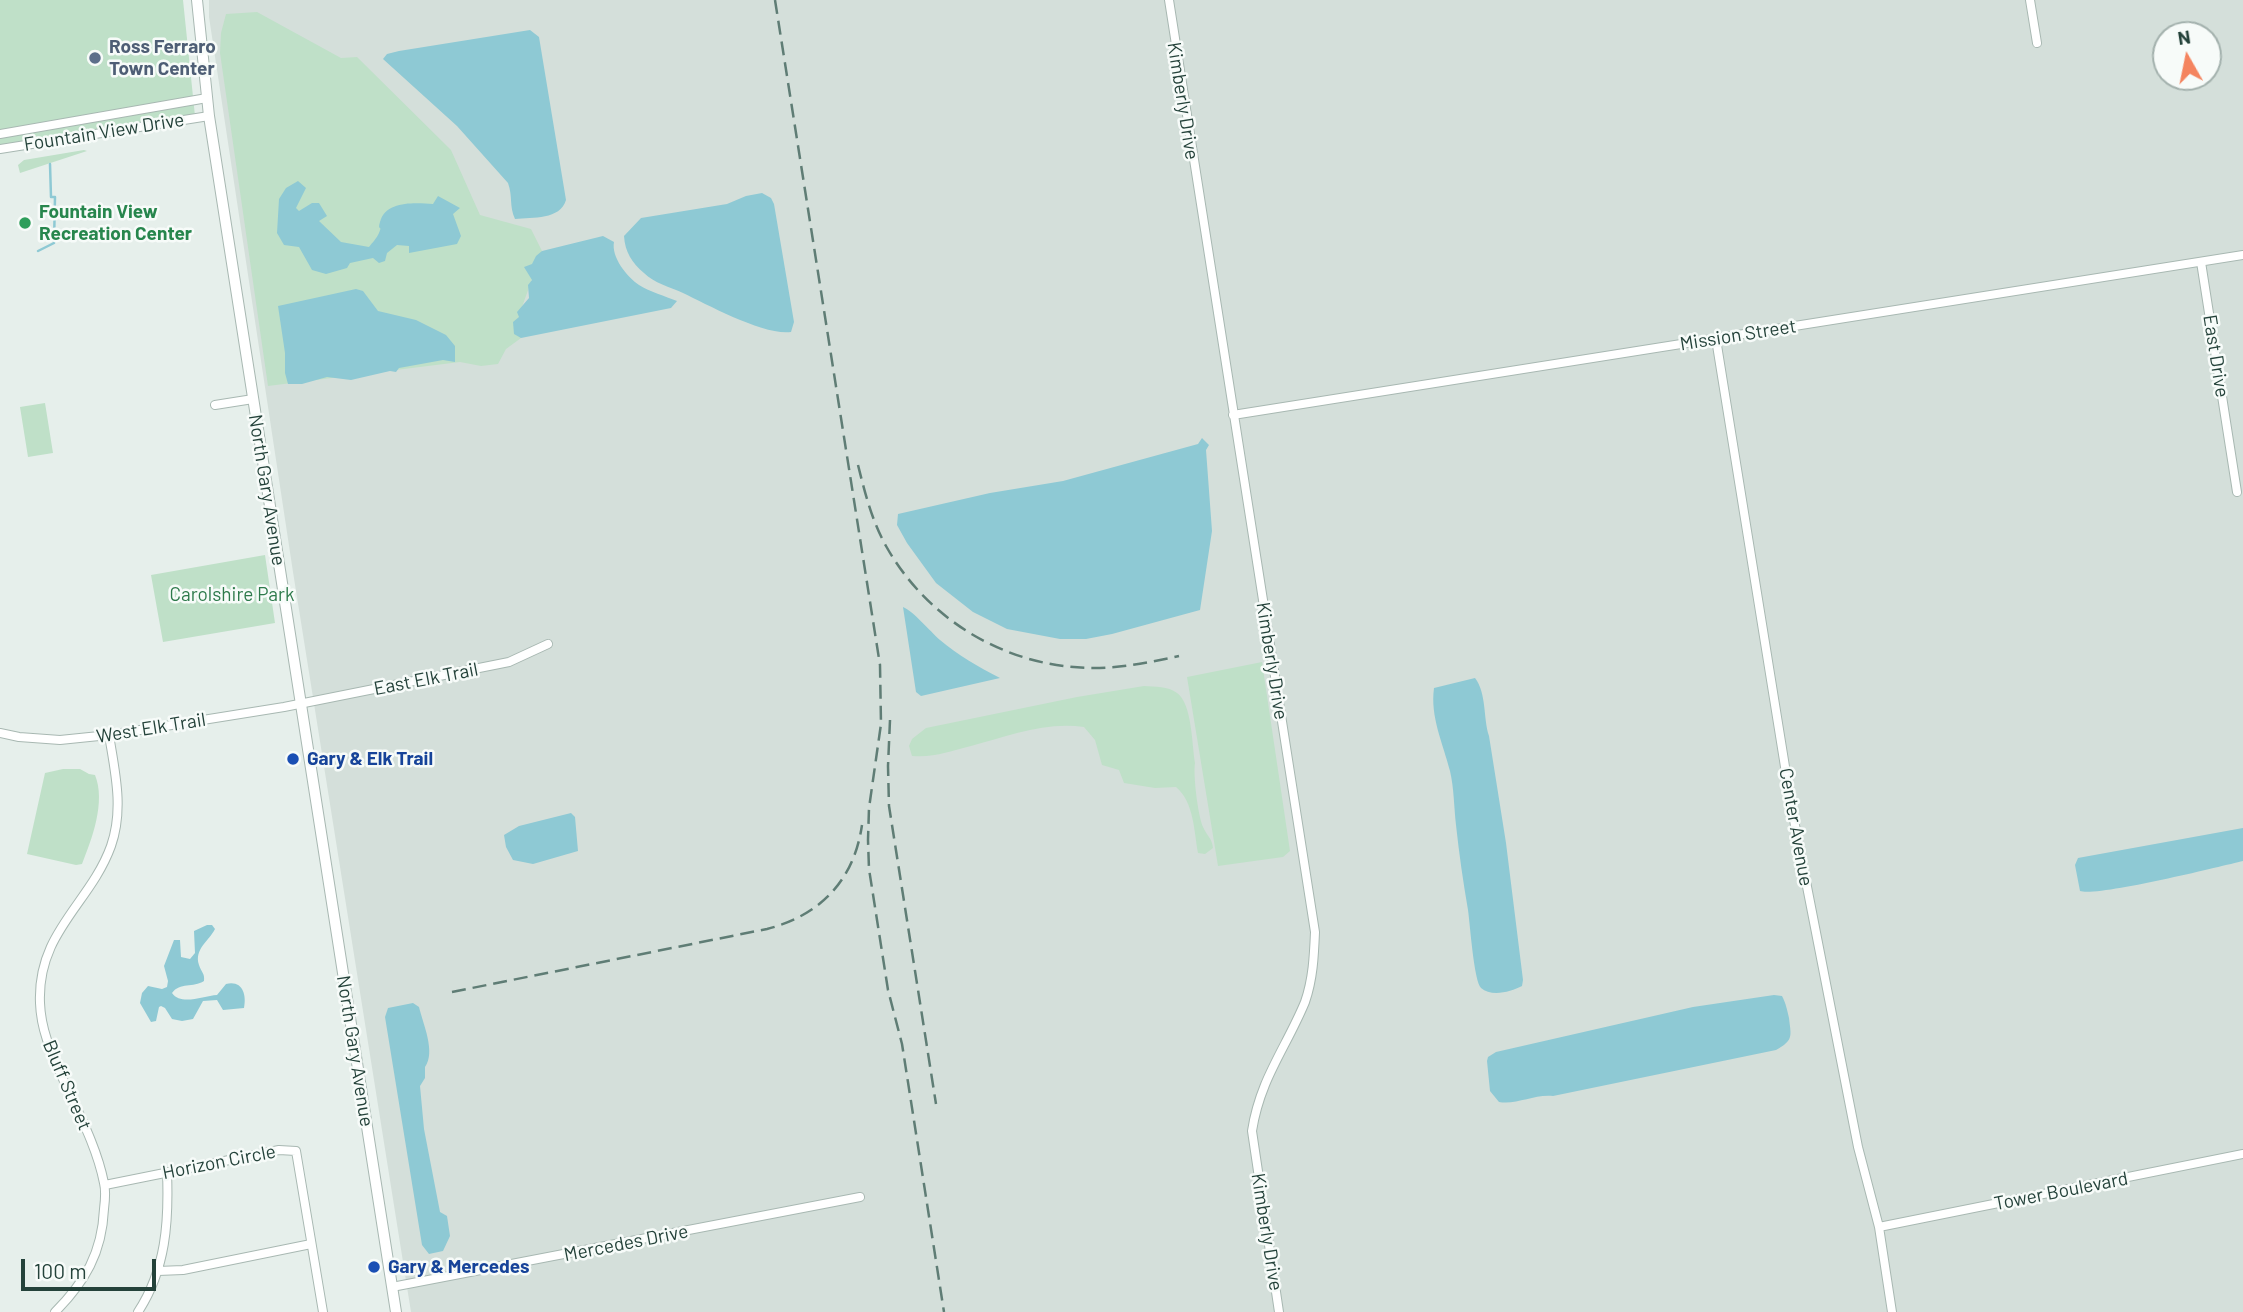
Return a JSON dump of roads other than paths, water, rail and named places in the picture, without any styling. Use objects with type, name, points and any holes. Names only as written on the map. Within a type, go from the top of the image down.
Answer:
[{"type":"street","name":"North Gary Avenue","points":[[197,0],[209,116],[396,1312]]},
{"type":"street","name":"Kimberly Drive","points":[[1169,0],[1315,932],[1314,963],[1305,1000],[1265,1082],[1252,1131],[1279,1312]]},
{"type":"street","points":[[2030,0],[2037,43]]},
{"type":"street","name":"Fountain View Drive","points":[[0,134],[207,97]]},
{"type":"street","name":"Fountain View Drive","points":[[0,149],[209,116]]},
{"type":"street","name":"Mission Street","points":[[1233,415],[2243,255]]},
{"type":"street","name":"East Drive","points":[[2201,262],[2237,492]]},
{"type":"street","name":"Center Avenue","points":[[1716,338],[1794,824],[1858,1147],[1879,1227],[1892,1312]]},
{"type":"street","points":[[215,405],[253,399]]},
{"type":"street","name":"East Elk Trail","points":[[301,703],[509,662],[548,644]]},
{"type":"street","name":"West Elk Trail","points":[[0,733],[60,740],[110,735],[301,703]]},
{"type":"street","name":"Bluff Street","points":[[55,1312],[75,1293],[95,1255],[104,1223],[105,1185],[96,1153],[47,1041],[40,996],[44,963],[57,934],[96,876],[111,845],[117,822],[118,798],[110,735]]},
{"type":"street","name":"Horizon Circle","points":[[105,1185],[279,1150],[296,1151],[323,1312]]},
{"type":"street","name":"Tower Boulevard","points":[[1879,1227],[2243,1154]]},
{"type":"street","points":[[138,1312],[158,1270],[165,1244],[169,1210],[167,1172]]},
{"type":"street","name":"Mercedes Drive","points":[[392,1287],[860,1197]]},
{"type":"street","points":[[158,1270],[183,1270],[311,1244]]},
{"type":"water","points":[[530,30],[539,37],[566,200],[558,211],[552,214],[515,219],[508,183],[457,126],[383,59],[387,54],[399,51]]},
{"type":"water","points":[[298,181],[306,188],[296,208],[299,211],[312,203],[319,203],[327,216],[319,221],[341,242],[369,247],[378,235],[380,222],[388,210],[402,204],[433,204],[438,196],[460,208],[453,214],[461,236],[457,244],[409,253],[409,246],[397,245],[387,253],[385,261],[379,263],[373,258],[350,263],[347,268],[326,274],[312,270],[299,247],[284,245],[277,233],[279,199],[286,188]]},
{"type":"water","points":[[762,193],[771,198],[774,204],[794,322],[791,332],[752,325],[657,282],[640,269],[628,252],[624,236],[641,218],[727,204]]},
{"type":"water","points":[[603,236],[614,242],[617,260],[634,281],[648,290],[677,301],[671,308],[521,338],[514,334],[513,322],[519,317],[517,312],[529,298],[528,285],[532,280],[524,267],[532,264],[542,251]]},
{"type":"water","points":[[356,289],[363,291],[378,311],[416,320],[446,335],[455,346],[455,362],[443,360],[351,380],[327,377],[302,384],[288,384],[278,306]]},
{"type":"water","points":[[1202,438],[1209,445],[1206,450],[1212,531],[1200,610],[1086,639],[1060,639],[1007,629],[973,612],[936,583],[897,525],[898,514],[990,493],[1063,481],[1198,444]]},
{"type":"water","points":[[903,607],[954,651],[1000,678],[921,696],[916,692]]},
{"type":"water","points":[[1475,678],[1483,699],[1489,736],[1523,980],[1522,986],[1501,993],[1485,991],[1476,975],[1451,777],[1433,699],[1434,688]]},
{"type":"water","points":[[571,813],[575,817],[578,851],[533,864],[513,860],[506,847],[504,835],[519,826]]},
{"type":"water","points":[[2243,828],[2243,861],[2132,886],[2080,891],[2075,865],[2078,858]]},
{"type":"water","points":[[212,925],[215,929],[199,954],[204,981],[179,987],[172,993],[181,999],[193,999],[217,995],[226,984],[236,984],[244,993],[244,1008],[223,1010],[217,1000],[203,1001],[193,1019],[182,1021],[172,1019],[161,1006],[156,1021],[151,1022],[140,1003],[142,993],[148,986],[162,989],[167,987],[164,966],[174,940],[180,940],[181,957],[190,959],[195,953],[194,931]]},
{"type":"water","points":[[1782,996],[1791,1033],[1789,1040],[1776,1050],[1512,1102],[1499,1102],[1490,1091],[1487,1061],[1488,1057],[1496,1052],[1693,1007]]},
{"type":"water","points":[[413,1003],[419,1007],[429,1046],[425,1078],[420,1086],[424,1129],[440,1212],[447,1216],[450,1236],[443,1251],[429,1254],[422,1245],[385,1017],[388,1008]]},
{"type":"waterway","points":[[38,251],[54,243],[55,197],[51,197],[50,164]]},
{"type":"railway","points":[[775,0],[880,665],[881,724],[869,808],[869,869],[888,990],[902,1044],[944,1312]]},
{"type":"railway","points":[[858,465],[877,527],[903,573],[924,597],[948,618],[974,635],[1001,649],[1062,666],[1116,667],[1179,656]]},
{"type":"railway","points":[[890,720],[889,806],[936,1104]]},
{"type":"railway","points":[[452,992],[786,923],[819,904],[843,878],[858,845],[862,825]]},
{"type":"place","name":"Ross Ferraro Town Center","points":[[95,58]]},
{"type":"place","name":"Fountain View Recreation Center","points":[[25,223]]},
{"type":"place","name":"Gary & Elk Trail","points":[[293,759]]},
{"type":"place","name":"Gary & Mercedes","points":[[374,1267]]},
{"type":"park label","name":"Carolshire Park","points":[[232,595]]}]
